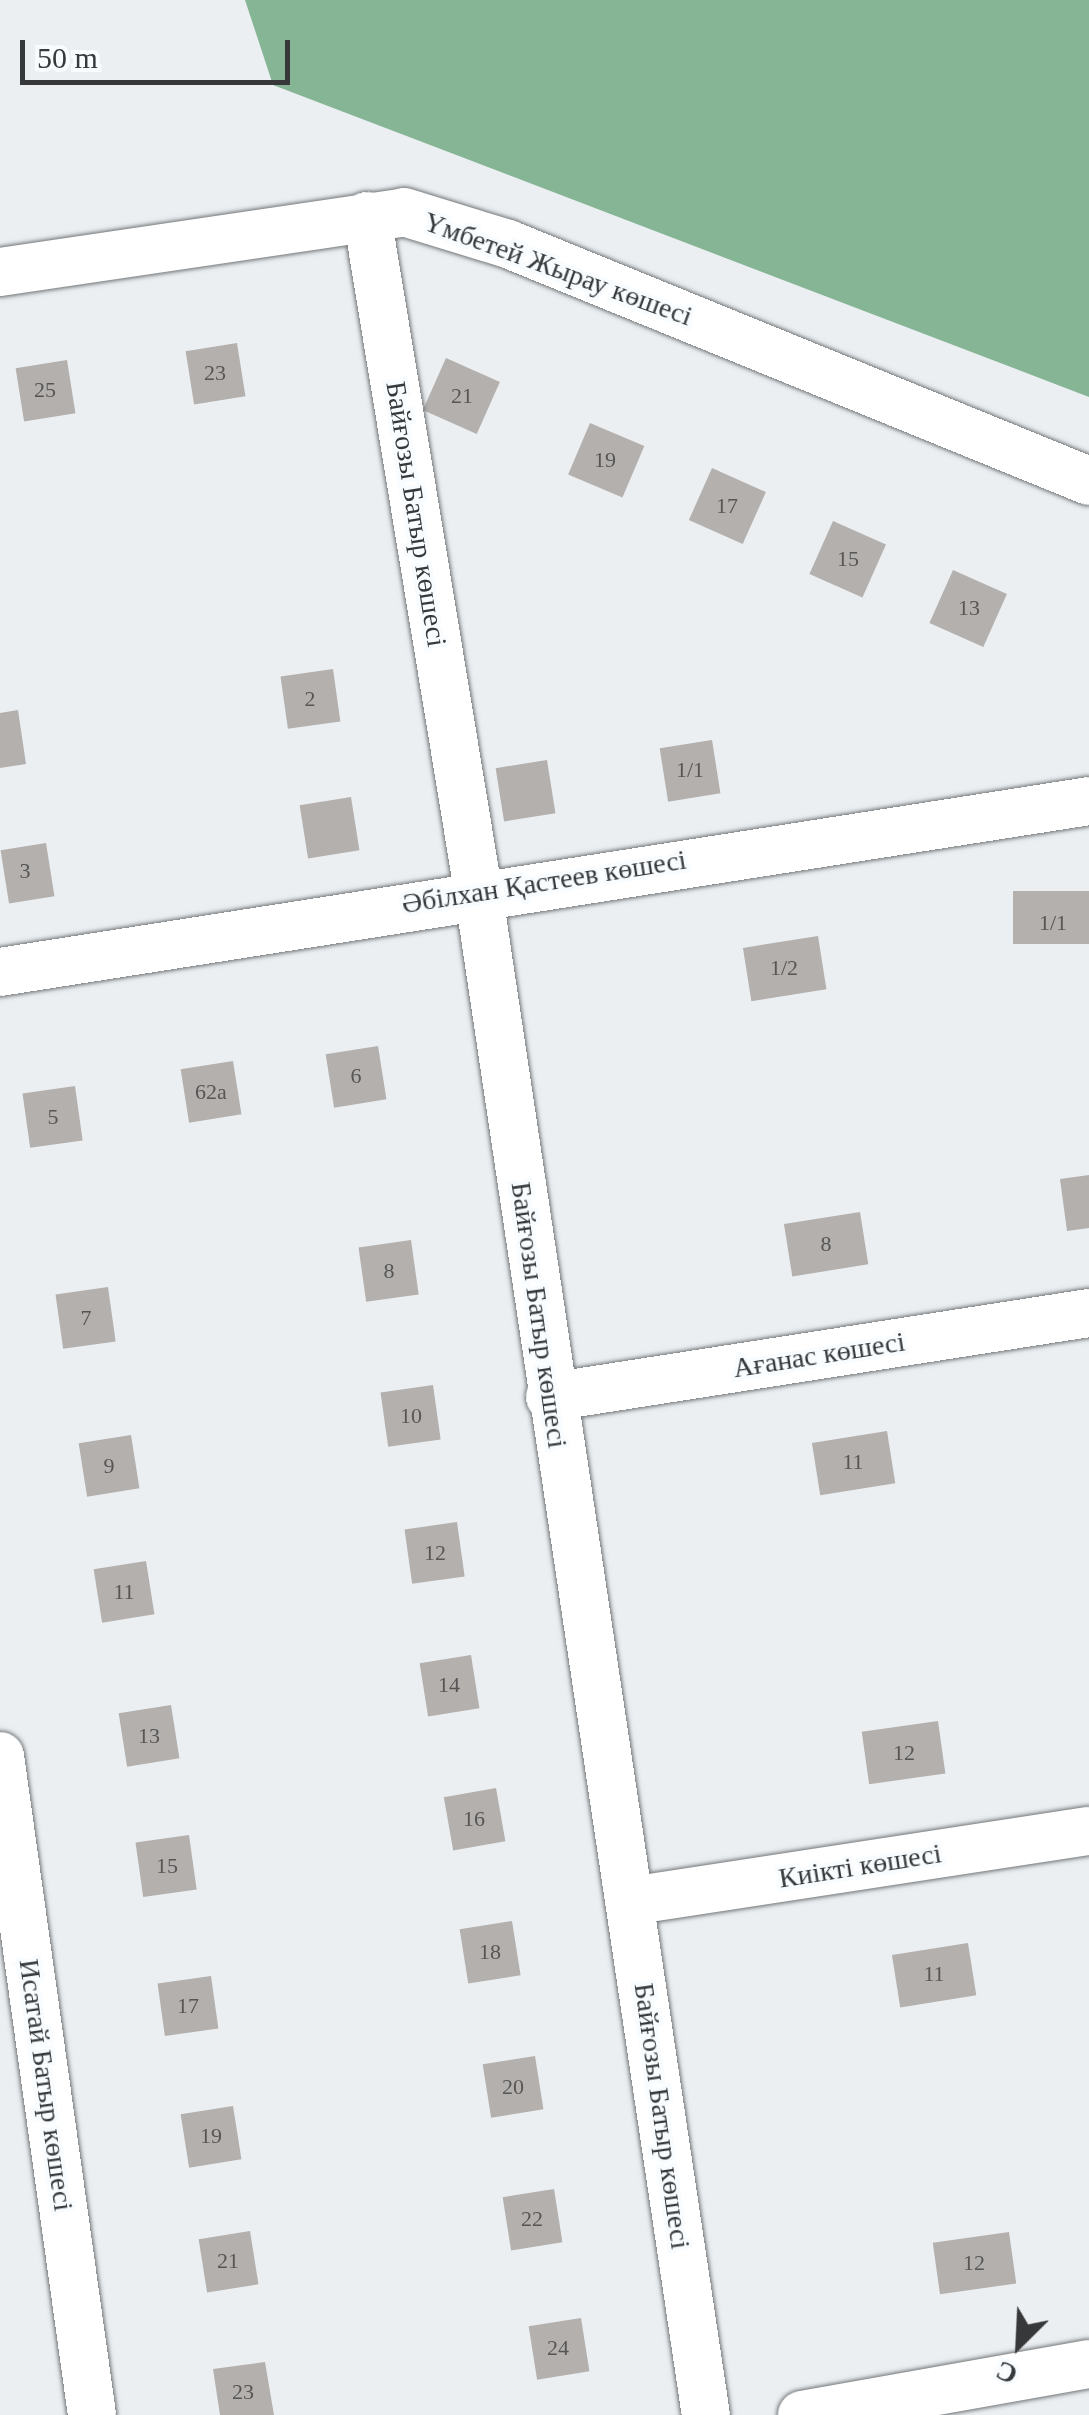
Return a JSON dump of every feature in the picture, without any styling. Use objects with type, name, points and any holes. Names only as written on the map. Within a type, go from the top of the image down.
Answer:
[{"type":"street","name":"Үмбетей Жырау көшесі","points":[[0,272],[404,212],[508,244],[1089,480]]},
{"type":"street","name":"Байғозы Батыр көшесі","points":[[367,216],[478,890],[550,1398],[706,2415]]},
{"type":"street","name":"Әбілхан Қастеев көшесі","points":[[0,972],[478,890],[1089,801]]},
{"type":"street","name":"Ағанас көшесі","points":[[550,1398],[1089,1313]]},
{"type":"street","name":"Исатай Батыр көшесі","points":[[0,1756],[92,2415]]},
{"type":"street","name":"Киікті көшесі","points":[[630,1902],[1089,1831]]},
{"type":"street","points":[[802,2415],[1089,2364]]},
{"type":"green space","points":[[245,0],[1089,0],[1089,397],[273,85]]},
{"type":"building","points":[[237,343],[245,396],[194,404],[186,351]]},
{"type":"building","points":[[446,358],[500,382],[477,434],[423,410]]},
{"type":"building","points":[[67,360],[75,413],[24,421],[16,368]]},
{"type":"building","points":[[590,423],[644,446],[622,498],[568,475]]},
{"type":"building","points":[[712,468],[766,492],[743,544],[689,520]]},
{"type":"building","points":[[833,521],[886,545],[862,598],[809,574]]},
{"type":"building","points":[[953,570],[1007,594],[983,647],[929,623]]},
{"type":"building","points":[[333,669],[340,721],[288,729],[281,676]]},
{"type":"building","points":[[18,710],[26,764],[0,768],[0,713]]},
{"type":"building","points":[[712,740],[720,793],[668,802],[660,748]]},
{"type":"building","points":[[547,760],[555,813],[504,821],[496,768]]},
{"type":"building","points":[[351,797],[359,850],[308,858],[300,805]]},
{"type":"building","points":[[46,843],[54,896],[9,904],[1,850]]},
{"type":"building","points":[[1013,891],[1089,891],[1089,944],[1013,944]]},
{"type":"building","points":[[818,936],[826,989],[751,1001],[743,948]]},
{"type":"building","points":[[378,1046],[386,1099],[334,1108],[326,1054]]},
{"type":"building","points":[[233,1061],[241,1114],[189,1123],[181,1069]]},
{"type":"building","points":[[75,1086],[83,1140],[30,1148],[23,1093]]},
{"type":"building","points":[[1089,1175],[1089,1228],[1067,1231],[1060,1179]]},
{"type":"building","points":[[860,1212],[868,1264],[792,1276],[784,1224]]},
{"type":"building","points":[[411,1240],[419,1294],[366,1302],[359,1247]]},
{"type":"building","points":[[108,1287],[116,1341],[63,1349],[56,1294]]},
{"type":"building","points":[[433,1385],[441,1439],[388,1447],[381,1392]]},
{"type":"building","points":[[887,1431],[895,1483],[820,1495],[812,1443]]},
{"type":"building","points":[[131,1435],[139,1488],[87,1497],[79,1443]]},
{"type":"building","points":[[457,1522],[465,1576],[412,1584],[405,1529]]},
{"type":"building","points":[[146,1561],[154,1614],[102,1623],[94,1569]]},
{"type":"building","points":[[471,1655],[479,1708],[428,1716],[420,1663]]},
{"type":"building","points":[[171,1705],[179,1758],[127,1767],[119,1713]]},
{"type":"building","points":[[938,1721],[945,1773],[869,1784],[862,1732]]},
{"type":"building","points":[[496,1788],[505,1841],[453,1850],[444,1797]]},
{"type":"building","points":[[189,1835],[197,1889],[143,1897],[136,1843]]},
{"type":"building","points":[[512,1921],[521,1975],[468,1984],[460,1929]]},
{"type":"building","points":[[968,1943],[976,1995],[900,2007],[892,1955]]},
{"type":"building","points":[[211,1976],[218,2028],[165,2036],[158,1984]]},
{"type":"building","points":[[535,2056],[543,2109],[491,2118],[483,2064]]},
{"type":"building","points":[[233,2106],[241,2159],[189,2168],[181,2114]]},
{"type":"building","points":[[554,2189],[562,2242],[511,2250],[503,2197]]},
{"type":"building","points":[[250,2231],[258,2284],[207,2292],[199,2239]]},
{"type":"building","points":[[1009,2232],[1016,2283],[940,2294],[933,2243]]},
{"type":"building","points":[[581,2318],[589,2371],[537,2380],[529,2326]]},
{"type":"building","points":[[265,2362],[274,2415],[220,2415],[213,2369]]}]
